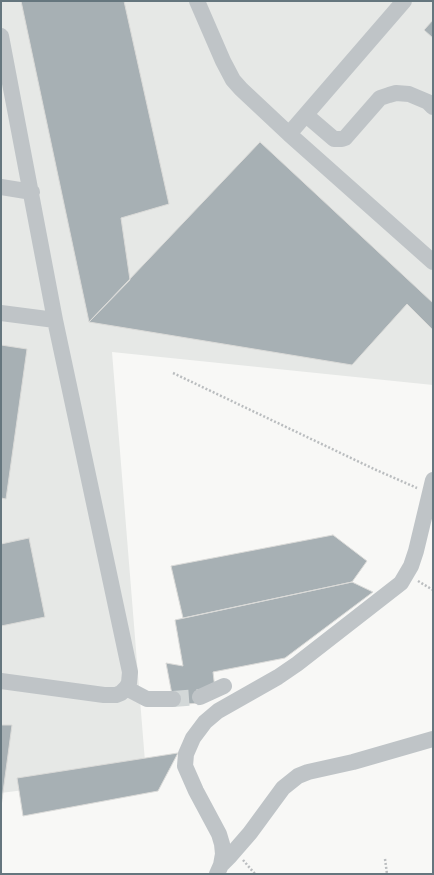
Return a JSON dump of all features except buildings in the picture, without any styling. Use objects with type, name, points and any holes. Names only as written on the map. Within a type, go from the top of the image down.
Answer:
[{"type":"street","points":[[197,1],[223,61],[233,80],[241,89],[289,134],[433,262]]},
{"type":"street","points":[[289,134],[404,1]]},
{"type":"street","points":[[1,36],[3,55],[32,192],[55,320],[128,660],[130,678],[126,688],[121,693],[116,695],[104,695],[1,681]]},
{"type":"street","points":[[306,115],[334,139],[342,139],[345,138],[380,98],[389,94],[409,94],[428,102],[433,107]]},
{"type":"street","points":[[1,187],[32,192]]},
{"type":"street","points":[[1,313],[55,320]]},
{"type":"street","points":[[219,869],[223,854],[219,834],[196,791],[185,766],[186,754],[193,738],[205,722],[218,711],[298,664],[398,586],[407,574],[416,551],[431,487]]},
{"type":"street","points":[[200,697],[224,686]]},
{"type":"street","points":[[126,688],[147,698],[173,699]]},
{"type":"street","points":[[219,869],[246,837],[283,788],[298,776],[308,772],[330,768],[433,739]]},
{"type":"path","points":[[173,373],[195,382],[374,469],[431,487]]},
{"type":"path","points":[[384,859],[387,874]]},
{"type":"shaded area","points":[[1,1],[433,1],[433,385],[112,352],[146,774],[1,793]]},
{"type":"tunnel","points":[[173,699],[200,697]]}]
